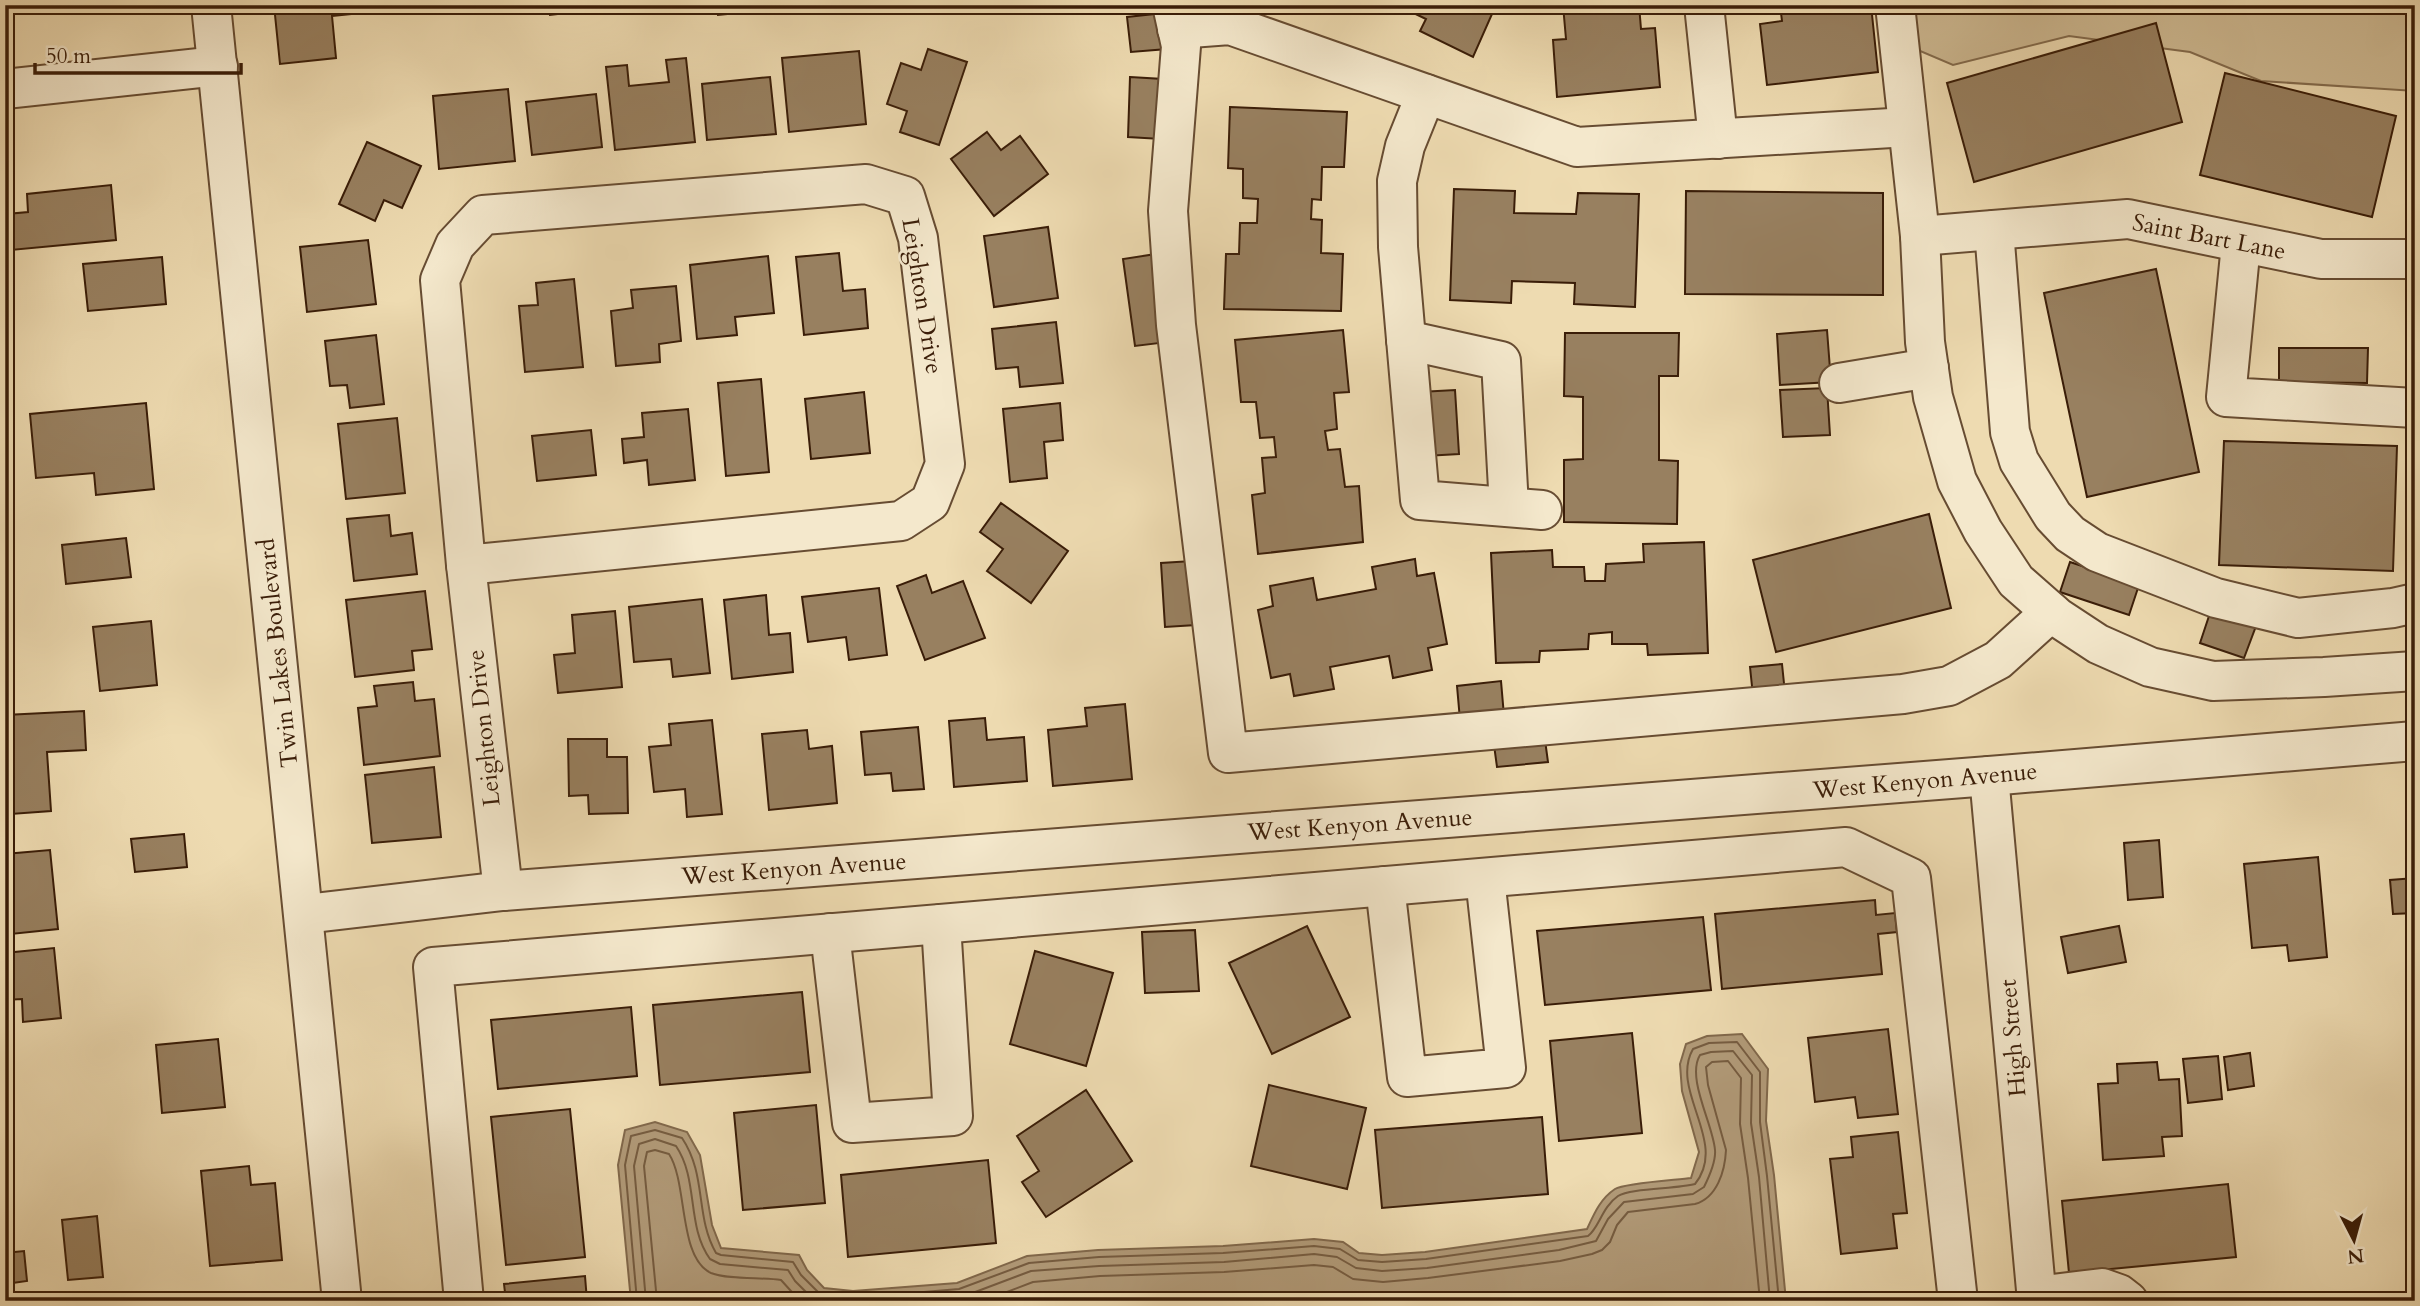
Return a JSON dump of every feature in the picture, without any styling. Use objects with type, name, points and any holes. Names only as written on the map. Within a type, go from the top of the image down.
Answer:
[{"type":"street","name":"Twin Lakes Boulevard","points":[[211,5],[305,914],[342,1301]]},
{"type":"street","points":[[1704,5],[1718,139]]},
{"type":"street","points":[[1895,5],[1920,236],[1923,300],[1933,397],[1957,481],[1983,531],[2016,581],[2051,612],[2098,645],[2150,667],[2213,681],[2415,671]]},
{"type":"street","points":[[1908,127],[1577,147],[1230,26],[1175,17],[1181,46],[1168,211],[1176,326],[1228,753],[1903,694],[1949,685],[1998,660],[2051,612]]},
{"type":"street","points":[[5,89],[218,66]]},
{"type":"street","points":[[1406,340],[1502,361],[1525,508],[1420,500],[1406,340],[1398,247],[1398,181],[1405,146],[1426,94]]},
{"type":"street","name":"Leighton Drive","points":[[466,565],[901,521],[930,502],[945,464],[918,238],[905,196],[866,184],[483,215],[455,245],[440,280],[466,565],[503,891]]},
{"type":"street","name":"Saint Bart Lane","points":[[1920,236],[2128,219],[2321,259],[2415,258]]},
{"type":"street","points":[[1994,230],[2010,432],[2019,461],[2053,516],[2070,534],[2097,552],[2216,598],[2298,618],[2393,608],[2415,603]]},
{"type":"street","points":[[2241,244],[2226,397],[2415,408]]},
{"type":"street","points":[[1839,383],[1929,368]]},
{"type":"street","name":"West Kenyon Avenue","points":[[305,914],[503,891],[2415,741]]},
{"type":"street","name":"High Street","points":[[1989,776],[2036,1298]]},
{"type":"street","points":[[464,1301],[433,967],[1846,847],[1911,878],[1958,1301]]},
{"type":"street","points":[[1385,886],[1408,1077],[1506,1068],[1485,878]]},
{"type":"street","points":[[830,933],[852,1123],[953,1116],[941,924]]},
{"type":"street","points":[[2036,1298],[2102,1288],[2119,1294],[2128,1301]]},
{"type":"shaded area","points":[[1890,5],[2415,5],[2415,91],[2261,81],[2190,52],[2069,36],[1953,65],[1899,42]]},
{"type":"water","points":[[1742,1034],[1768,1069],[1766,1121],[1786,1301],[631,1301],[618,1165],[625,1130],[655,1122],[687,1132],[700,1155],[712,1225],[721,1248],[799,1255],[807,1270],[824,1288],[853,1291],[957,1283],[1027,1256],[1098,1250],[1223,1246],[1314,1239],[1343,1242],[1359,1253],[1382,1255],[1425,1252],[1587,1229],[1601,1202],[1615,1189],[1639,1183],[1691,1178],[1699,1152],[1682,1091],[1680,1064],[1686,1044],[1707,1036]]},
{"type":"building","points":[[274,5],[369,5],[370,12],[332,16],[336,58],[280,64]]},
{"type":"building","points":[[549,5],[602,5],[603,9],[550,15]]},
{"type":"building","points":[[717,5],[758,5],[758,11],[718,15]]},
{"type":"building","points":[[1397,5],[1496,5],[1473,57],[1420,31],[1426,19]]},
{"type":"building","points":[[1563,5],[1639,5],[1641,29],[1655,28],[1660,87],[1557,97],[1553,40],[1566,39]]},
{"type":"building","points":[[1780,5],[1871,5],[1878,72],[1767,85],[1760,24],[1782,21]]},
{"type":"building","points":[[1164,13],[1167,49],[1131,52],[1127,17]]},
{"type":"building","points":[[2156,23],[2182,122],[1974,182],[1947,83]]},
{"type":"building","points":[[928,49],[967,62],[939,145],[900,132],[907,111],[887,104],[901,63],[921,70]]},
{"type":"building","points":[[859,51],[866,124],[789,132],[782,58]]},
{"type":"building","points":[[686,58],[695,142],[615,150],[606,67],[627,65],[629,86],[669,82],[666,60]]},
{"type":"building","points":[[2225,73],[2396,116],[2372,217],[2200,175]]},
{"type":"building","points":[[770,77],[776,134],[707,140],[702,84]]},
{"type":"building","points":[[1130,77],[1163,79],[1161,139],[1128,137]]},
{"type":"building","points":[[508,89],[515,161],[439,169],[433,96]]},
{"type":"building","points":[[596,94],[602,147],[532,155],[526,102]]},
{"type":"building","points":[[1230,107],[1347,112],[1344,167],[1322,167],[1321,200],[1312,199],[1311,219],[1322,220],[1321,253],[1343,254],[1341,311],[1224,309],[1226,254],[1239,254],[1240,223],[1257,223],[1258,199],[1243,198],[1243,169],[1228,168]]},
{"type":"building","points":[[987,132],[1001,150],[1020,136],[1048,174],[994,216],[951,159]]},
{"type":"building","points":[[367,142],[421,166],[402,208],[384,200],[375,221],[339,204]]},
{"type":"building","points":[[111,185],[116,240],[11,250],[7,214],[28,212],[27,194]]},
{"type":"building","points":[[1454,189],[1515,191],[1514,213],[1576,214],[1578,193],[1639,194],[1635,307],[1574,304],[1575,283],[1512,281],[1511,303],[1450,300]]},
{"type":"building","points":[[1686,191],[1883,193],[1883,295],[1685,294]]},
{"type":"building","points":[[1048,227],[1058,298],[994,307],[984,236]]},
{"type":"building","points":[[368,240],[376,304],[307,312],[300,247]]},
{"type":"building","points":[[839,253],[843,291],[865,289],[868,328],[804,335],[796,257]]},
{"type":"building","points":[[1156,254],[1168,342],[1135,346],[1123,259]]},
{"type":"building","points":[[768,256],[774,313],[735,317],[737,335],[697,339],[690,265]]},
{"type":"building","points":[[162,257],[166,304],[88,311],[83,264]]},
{"type":"building","points":[[2156,269],[2199,472],[2087,497],[2044,293]]},
{"type":"building","points":[[574,279],[583,367],[525,372],[519,306],[538,305],[536,283]]},
{"type":"building","points":[[676,286],[681,341],[659,344],[660,362],[616,366],[611,311],[633,308],[631,290]]},
{"type":"building","points":[[1056,322],[1063,383],[1020,387],[1018,367],[996,369],[992,329]]},
{"type":"building","points":[[1343,330],[1349,392],[1334,393],[1337,429],[1325,431],[1328,450],[1340,449],[1345,487],[1359,486],[1363,542],[1258,554],[1252,495],[1265,493],[1262,458],[1276,457],[1274,437],[1260,438],[1256,402],[1241,402],[1235,340]]},
{"type":"building","points":[[1827,330],[1831,382],[1780,385],[1777,334]]},
{"type":"building","points":[[1565,333],[1679,333],[1678,376],[1659,376],[1659,460],[1678,461],[1677,524],[1564,522],[1564,460],[1583,459],[1583,397],[1564,396]]},
{"type":"building","points":[[376,335],[384,404],[350,408],[347,385],[330,386],[325,341]]},
{"type":"building","points":[[2279,348],[2368,348],[2367,383],[2279,382]]},
{"type":"building","points":[[761,379],[769,472],[726,476],[718,383]]},
{"type":"building","points":[[1827,388],[1830,435],[1783,437],[1780,390]]},
{"type":"building","points":[[1455,390],[1459,454],[1425,456],[1420,392]]},
{"type":"building","points":[[864,392],[870,453],[811,459],[805,399]]},
{"type":"building","points":[[146,403],[154,489],[96,495],[94,473],[36,478],[30,414]]},
{"type":"building","points":[[1060,403],[1063,440],[1044,442],[1047,478],[1010,482],[1003,409]]},
{"type":"building","points":[[688,409],[695,480],[649,485],[647,460],[624,463],[622,439],[644,437],[642,413]]},
{"type":"building","points":[[397,418],[405,493],[346,499],[338,424]]},
{"type":"building","points":[[591,430],[596,475],[537,481],[532,436]]},
{"type":"building","points":[[2224,441],[2397,446],[2393,571],[2219,565]]},
{"type":"building","points":[[1001,503],[1068,551],[1031,603],[987,571],[1003,549],[980,532]]},
{"type":"building","points":[[1929,514],[1951,608],[1776,652],[1753,560]]},
{"type":"building","points":[[389,515],[391,536],[412,533],[417,574],[354,581],[347,519]]},
{"type":"building","points":[[126,538],[131,577],[66,584],[62,545]]},
{"type":"building","points":[[1704,542],[1708,653],[1648,655],[1647,644],[1612,644],[1612,632],[1589,634],[1588,649],[1540,651],[1539,662],[1496,663],[1491,553],[1552,550],[1553,567],[1584,567],[1585,581],[1605,581],[1606,564],[1644,562],[1643,544]]},
{"type":"building","points":[[1415,559],[1417,576],[1434,573],[1447,644],[1428,648],[1432,670],[1393,678],[1389,656],[1330,667],[1334,689],[1294,696],[1290,674],[1271,678],[1258,610],[1273,606],[1270,586],[1313,578],[1317,600],[1376,589],[1372,567]]},
{"type":"building","points":[[1192,561],[1196,625],[1165,627],[1161,563]]},
{"type":"building","points":[[2070,562],[2139,585],[2129,615],[2060,592]]},
{"type":"building","points":[[926,575],[932,593],[963,581],[985,638],[925,660],[897,586]]},
{"type":"building","points":[[879,588],[887,655],[849,660],[846,637],[808,642],[802,597]]},
{"type":"building","points":[[425,591],[432,649],[412,651],[414,670],[355,677],[346,600]]},
{"type":"building","points":[[766,595],[769,635],[790,633],[793,672],[732,679],[724,600]]},
{"type":"building","points":[[702,599],[710,673],[673,677],[671,659],[634,662],[629,607]]},
{"type":"building","points":[[2211,610],[2256,626],[2244,658],[2200,643]]},
{"type":"building","points":[[615,611],[622,687],[558,693],[554,655],[575,653],[572,615]]},
{"type":"building","points":[[151,621],[157,685],[100,691],[93,627]]},
{"type":"building","points":[[1782,664],[1785,693],[1753,696],[1750,667]]},
{"type":"building","points":[[1501,681],[1504,716],[1460,720],[1457,686]]},
{"type":"building","points":[[413,682],[415,701],[434,699],[440,756],[364,765],[358,708],[377,706],[374,686]]},
{"type":"building","points":[[1125,704],[1132,779],[1053,786],[1048,730],[1087,726],[1085,708]]},
{"type":"building","points":[[84,711],[86,750],[47,752],[51,811],[11,814],[10,794],[5,794],[5,715]]},
{"type":"building","points":[[985,718],[987,740],[1024,737],[1027,781],[954,787],[949,721]]},
{"type":"building","points":[[712,720],[722,814],[687,817],[685,789],[654,792],[649,747],[671,745],[669,724]]},
{"type":"building","points":[[918,727],[924,789],[893,791],[891,773],[865,775],[861,732]]},
{"type":"building","points":[[807,730],[809,749],[832,746],[837,803],[769,810],[762,734]]},
{"type":"building","points":[[568,739],[607,739],[607,757],[627,757],[628,813],[589,814],[588,795],[569,796]]},
{"type":"building","points":[[1545,740],[1548,762],[1497,767],[1494,745]]},
{"type":"building","points":[[434,767],[441,837],[372,843],[365,775]]},
{"type":"building","points":[[184,834],[187,867],[135,872],[131,839]]},
{"type":"building","points":[[2159,840],[2163,897],[2128,900],[2124,843]]},
{"type":"building","points":[[50,850],[58,929],[11,934],[10,914],[5,915],[5,854]]},
{"type":"building","points":[[2318,857],[2327,957],[2289,961],[2287,945],[2252,948],[2244,864]]},
{"type":"building","points":[[2415,878],[2415,913],[2393,914],[2390,880]]},
{"type":"building","points":[[1875,900],[1876,915],[1895,913],[1897,932],[1878,934],[1882,974],[1722,989],[1715,914]]},
{"type":"building","points":[[1703,917],[1711,990],[1545,1005],[1537,931]]},
{"type":"building","points":[[1307,926],[1350,1017],[1272,1054],[1229,963]]},
{"type":"building","points":[[2119,926],[2126,962],[2068,973],[2061,937]]},
{"type":"building","points":[[1195,930],[1199,991],[1145,993],[1142,932]]},
{"type":"building","points":[[54,948],[61,1018],[23,1022],[22,999],[5,1000],[5,953]]},
{"type":"building","points":[[1035,951],[1113,973],[1086,1066],[1010,1044]]},
{"type":"building","points":[[802,992],[810,1072],[660,1085],[653,1005]]},
{"type":"building","points":[[631,1007],[637,1076],[498,1089],[491,1020]]},
{"type":"building","points":[[1888,1029],[1898,1114],[1858,1118],[1855,1097],[1815,1102],[1808,1038]]},
{"type":"building","points":[[1632,1033],[1642,1133],[1559,1141],[1550,1041]]},
{"type":"building","points":[[218,1039],[225,1107],[162,1113],[156,1045]]},
{"type":"building","points":[[2250,1053],[2254,1086],[2228,1090],[2224,1057]]},
{"type":"building","points":[[2218,1056],[2222,1099],[2188,1103],[2183,1059]]},
{"type":"building","points":[[2157,1062],[2159,1080],[2179,1079],[2182,1136],[2162,1137],[2164,1156],[2103,1160],[2098,1084],[2118,1083],[2117,1064]]},
{"type":"building","points":[[1269,1085],[1366,1108],[1347,1189],[1251,1166]]},
{"type":"building","points":[[1086,1090],[1132,1161],[1046,1217],[1022,1182],[1039,1171],[1017,1136]]},
{"type":"building","points":[[816,1105],[825,1203],[743,1210],[734,1113]]},
{"type":"building","points":[[570,1109],[585,1257],[506,1265],[491,1117]]},
{"type":"building","points":[[1542,1117],[1548,1194],[1382,1208],[1375,1130]]},
{"type":"building","points":[[1898,1132],[1907,1213],[1893,1214],[1897,1248],[1841,1254],[1830,1159],[1853,1157],[1851,1137]]},
{"type":"building","points":[[988,1160],[996,1243],[848,1257],[841,1175]]},
{"type":"building","points":[[249,1166],[251,1185],[275,1183],[282,1260],[210,1266],[201,1171]]},
{"type":"building","points":[[2228,1184],[2236,1257],[2069,1273],[2062,1201]]},
{"type":"building","points":[[97,1216],[103,1277],[68,1280],[62,1220]]},
{"type":"building","points":[[24,1251],[27,1281],[5,1284],[5,1253]]},
{"type":"building","points":[[585,1276],[587,1301],[506,1301],[504,1284]]}]
